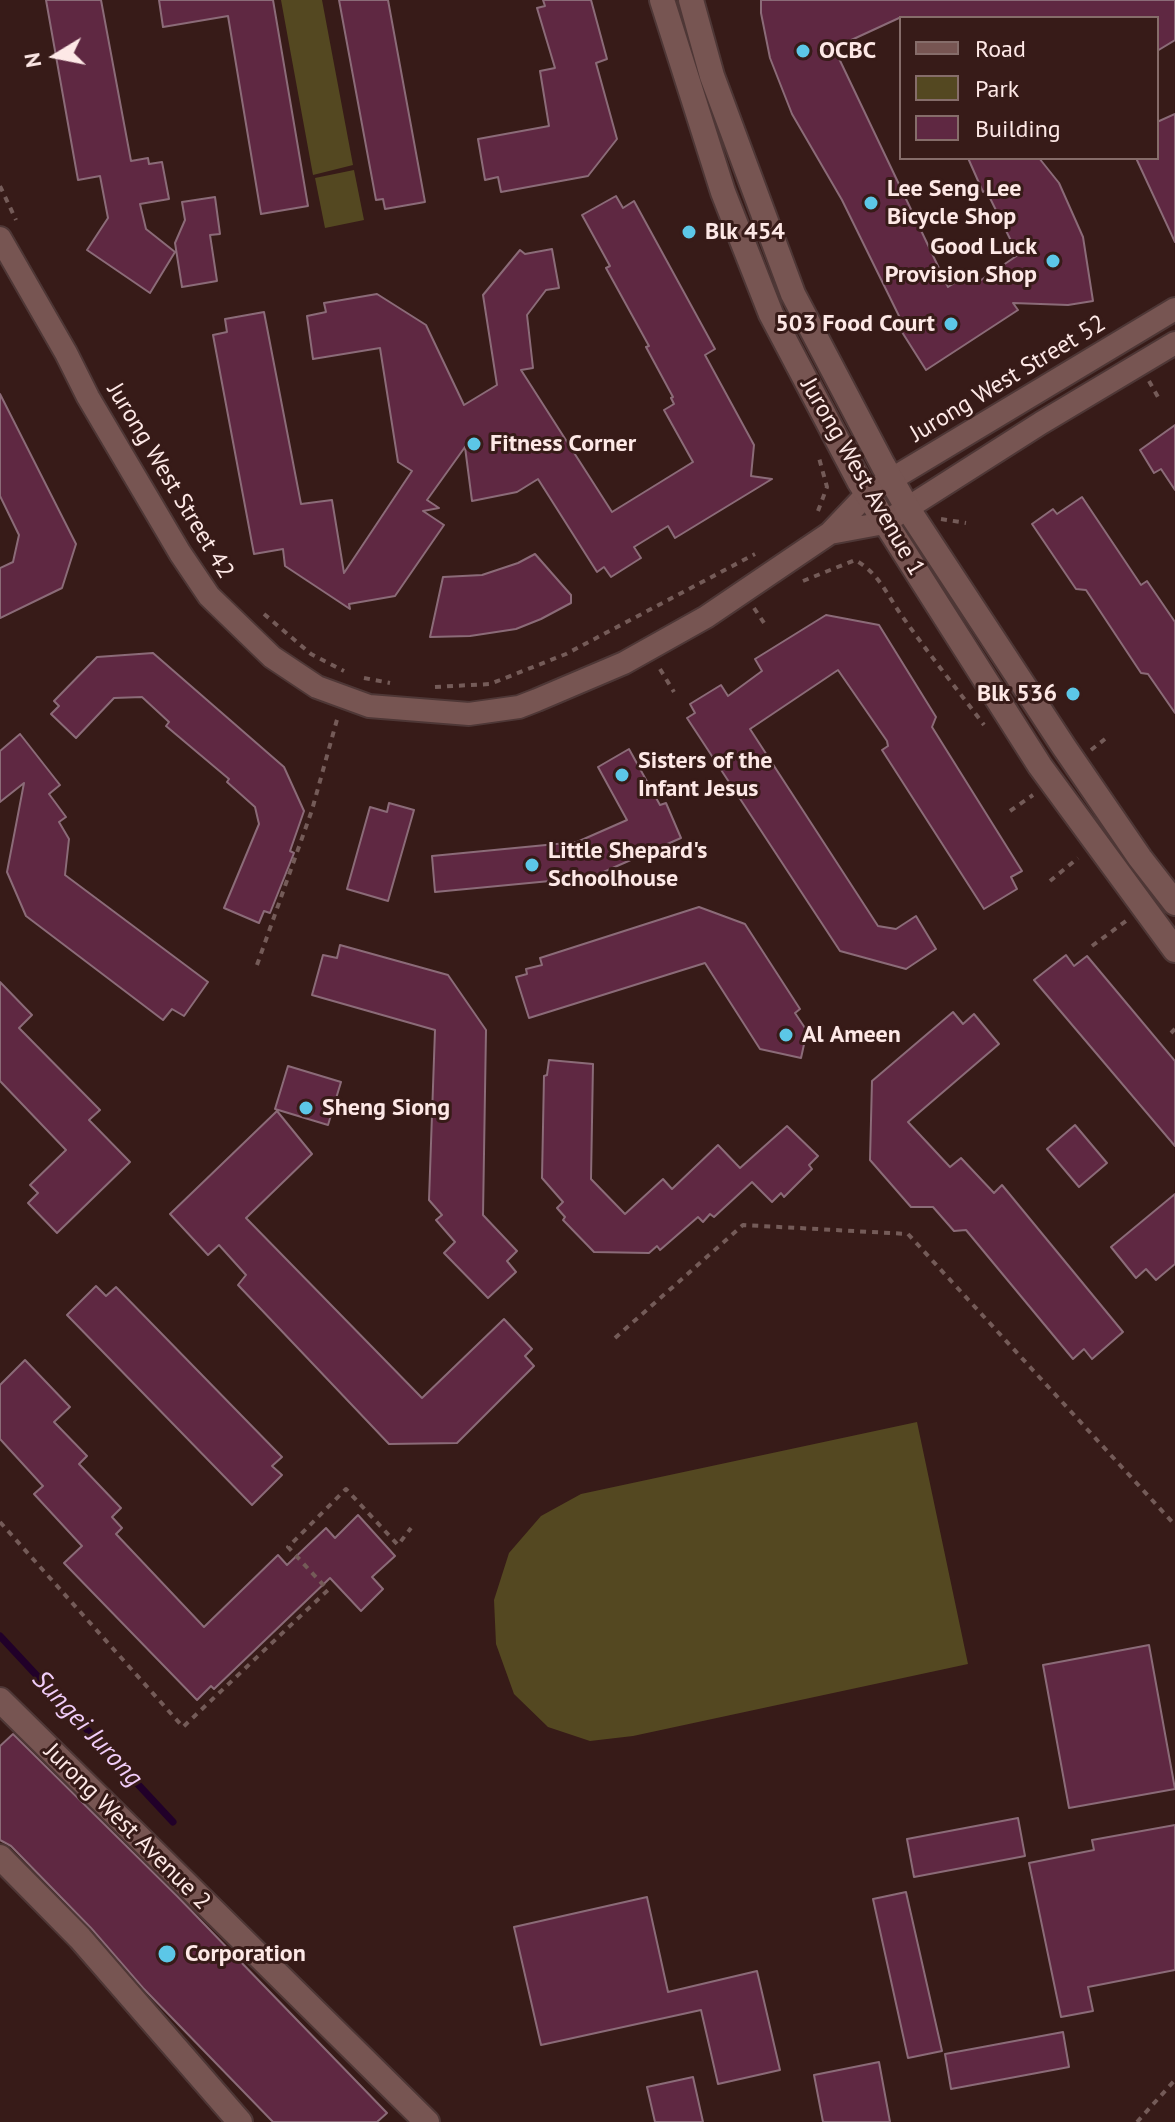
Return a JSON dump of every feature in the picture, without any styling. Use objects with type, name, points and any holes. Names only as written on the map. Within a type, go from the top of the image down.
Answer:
[{"type":"street","name":"Jurong West Avenue 1","points":[[662,0],[723,192],[771,314],[867,494],[1040,766],[1175,950]]},
{"type":"street","name":"Jurong West Avenue 1","points":[[691,0],[712,76],[793,294],[891,481],[1064,747],[1140,858],[1175,903]]},
{"type":"street","name":"Jurong West Street 42","points":[[9,232],[88,397],[180,553],[209,596],[272,657],[317,687],[369,706],[469,714],[519,707],[624,663],[706,617],[822,525],[867,494]]},
{"type":"street","name":"Jurong West Street 52","points":[[867,494],[1175,309]]},
{"type":"street","points":[[884,523],[1041,423],[1175,343]]},
{"type":"street","name":"Jurong West Street 42","points":[[822,525],[884,523]]},
{"type":"street","name":"Jurong West Avenue 2","points":[[0,1700],[427,2122]]},
{"type":"street","points":[[0,1857],[80,1938],[240,2122]]},
{"type":"path","points":[[0,186],[11,210],[9,232]]},
{"type":"path","points":[[0,215],[11,210]]},
{"type":"path","points":[[1153,388],[1158,397]]},
{"type":"path","points":[[822,525],[824,498]]},
{"type":"path","points":[[942,519],[966,523]]},
{"type":"path","points":[[431,687],[490,684],[566,654],[732,569],[755,554]]},
{"type":"path","points":[[865,559],[865,566]]},
{"type":"path","points":[[801,582],[855,560],[865,566],[880,580],[901,615],[984,725]]},
{"type":"path","points":[[765,601],[755,610],[766,626]]},
{"type":"path","points":[[263,614],[311,654],[346,672]]},
{"type":"path","points":[[657,664],[674,692]]},
{"type":"path","points":[[358,677],[401,685]]},
{"type":"path","points":[[257,965],[312,810],[338,713],[352,718]]},
{"type":"path","points":[[1091,749],[1105,739]]},
{"type":"path","points":[[1050,881],[1080,856],[1088,867]]},
{"type":"path","points":[[1092,946],[1128,919]]},
{"type":"path","points":[[615,1338],[743,1225],[908,1234],[1175,1525]]},
{"type":"path","points":[[0,1522],[183,1727],[328,1590],[288,1547],[346,1489],[398,1545],[411,1528]]},
{"type":"path","points":[[1137,2122],[1175,2080]]},
{"type":"green space","points":[[281,0],[322,0],[353,165],[313,175]]},
{"type":"green space","points":[[354,170],[364,220],[325,228],[315,178]]},
{"type":"green space","points":[[917,1422],[968,1664],[633,1736],[590,1741],[548,1727],[514,1694],[496,1644],[494,1600],[509,1553],[541,1516],[581,1494]]},
{"type":"building","points":[[46,0],[101,0],[131,161],[148,158],[149,164],[162,162],[169,199],[140,204],[146,229],[175,252],[150,293],[87,250],[108,218],[100,176],[78,180]]},
{"type":"building","points":[[159,0],[273,0],[308,206],[261,214],[228,16],[163,27]]},
{"type":"building","points":[[339,0],[388,0],[425,202],[385,209],[383,199],[376,200]]},
{"type":"building","points":[[543,0],[591,0],[607,59],[596,63],[617,139],[588,176],[501,192],[498,177],[485,180],[478,139],[549,126],[540,71],[555,68],[537,8],[545,6]]},
{"type":"building","points":[[761,0],[1175,0],[1175,40],[1159,50],[1159,16],[899,16],[834,48],[948,287],[972,272],[978,282],[1018,255],[969,160],[1041,160],[1059,183],[1083,237],[1093,301],[1068,305],[1013,303],[1018,310],[926,370],[895,321],[900,318],[842,200],[792,114],[770,58]]},
{"type":"building","points":[[1175,114],[1175,242],[1137,160],[1159,160],[1159,121]]},
{"type":"building","points":[[616,196],[623,208],[634,201],[715,349],[705,355],[754,445],[751,476],[772,479],[675,538],[668,526],[634,547],[641,558],[611,577],[604,567],[597,572],[538,479],[517,492],[472,501],[465,447],[427,500],[439,508],[423,511],[444,525],[395,596],[349,604],[350,609],[285,566],[283,549],[254,554],[213,335],[227,332],[225,319],[264,312],[301,504],[332,500],[344,573],[412,471],[398,462],[380,348],[313,359],[307,316],[326,312],[324,303],[377,294],[426,325],[464,405],[497,385],[483,295],[520,250],[525,254],[552,249],[559,288],[546,290],[527,315],[533,368],[521,370],[612,512],[693,462],[664,410],[674,404],[673,397],[582,215]]},
{"type":"building","points":[[215,197],[220,234],[210,235],[217,281],[182,287],[175,243],[185,220],[182,202]]},
{"type":"building","points":[[0,394],[76,544],[62,588],[0,618],[0,568],[13,562],[19,535],[0,496]]},
{"type":"building","points":[[1175,425],[1175,490],[1161,469],[1154,473],[1140,450]]},
{"type":"building","points":[[1082,497],[1141,585],[1147,581],[1175,622],[1175,713],[1148,674],[1141,673],[1086,590],[1076,589],[1032,524],[1053,509],[1057,514]]},
{"type":"building","points":[[535,554],[571,595],[571,603],[516,629],[470,636],[430,637],[443,577],[482,575]]},
{"type":"building","points":[[826,615],[879,625],[936,717],[932,727],[1022,871],[1011,877],[1017,889],[984,909],[882,750],[888,746],[887,741],[838,670],[750,729],[878,926],[896,929],[916,916],[936,949],[906,969],[840,951],[687,718],[695,713],[690,704],[721,685],[728,696],[762,671],[755,659]]},
{"type":"building","points":[[153,653],[284,767],[304,811],[290,851],[294,853],[270,913],[264,911],[259,923],[224,908],[259,824],[255,807],[227,782],[229,779],[166,726],[169,722],[142,697],[114,698],[76,738],[51,714],[59,706],[54,701],[97,657]]},
{"type":"building","points":[[20,734],[60,785],[49,794],[66,817],[59,822],[69,839],[65,875],[208,982],[184,1016],[172,1009],[163,1020],[26,916],[7,872],[24,783],[0,802],[0,751]]},
{"type":"building","points":[[629,749],[660,805],[666,803],[681,838],[592,877],[435,892],[432,856],[577,842],[627,820],[598,767]]},
{"type":"building","points":[[389,803],[414,810],[388,901],[347,889],[370,807],[387,812]]},
{"type":"building","points":[[699,907],[745,924],[800,1009],[795,1013],[807,1031],[801,1058],[760,1049],[705,963],[529,1018],[516,977],[527,974],[526,969],[542,965],[540,958]]},
{"type":"building","points":[[340,945],[448,975],[486,1030],[483,1215],[517,1251],[507,1261],[516,1272],[488,1298],[444,1253],[455,1242],[436,1220],[442,1215],[429,1200],[435,1030],[312,995],[323,955],[337,958]]},
{"type":"building","points":[[1066,955],[1074,966],[1087,956],[1175,1061],[1175,1146],[1034,980]]},
{"type":"building","points":[[0,982],[32,1015],[19,1028],[100,1110],[89,1120],[130,1162],[57,1233],[28,1203],[38,1193],[30,1185],[66,1150],[0,1081]]},
{"type":"building","points":[[953,1012],[963,1024],[974,1014],[999,1044],[908,1122],[950,1167],[961,1158],[994,1193],[1002,1185],[1123,1332],[1092,1359],[1084,1349],[1073,1359],[966,1230],[954,1231],[933,1207],[911,1207],[870,1160],[872,1081]]},
{"type":"building","points":[[549,1060],[593,1064],[591,1179],[625,1214],[663,1179],[672,1189],[718,1145],[740,1168],[787,1126],[818,1156],[809,1165],[812,1169],[784,1197],[781,1193],[772,1202],[752,1182],[714,1217],[710,1214],[703,1222],[698,1217],[660,1250],[657,1246],[649,1253],[594,1252],[563,1220],[565,1217],[557,1208],[563,1202],[542,1178],[544,1076],[547,1075]]},
{"type":"building","points":[[288,1066],[341,1082],[328,1125],[275,1109]]},
{"type":"building","points":[[277,1111],[312,1154],[246,1218],[422,1398],[504,1319],[532,1349],[525,1356],[534,1366],[457,1443],[389,1444],[238,1285],[246,1275],[219,1245],[208,1255],[170,1214]]},
{"type":"building","points":[[1075,1125],[1107,1163],[1079,1187],[1047,1149]]},
{"type":"building","points":[[1175,1194],[1175,1264],[1156,1280],[1146,1269],[1136,1278],[1111,1247]]},
{"type":"building","points":[[96,1286],[106,1296],[116,1287],[282,1457],[272,1466],[282,1475],[252,1505],[67,1315]]},
{"type":"building","points":[[25,1360],[70,1407],[54,1422],[87,1456],[79,1464],[121,1508],[112,1517],[122,1528],[116,1534],[204,1627],[278,1555],[287,1565],[326,1528],[335,1538],[358,1515],[395,1556],[372,1577],[383,1589],[361,1611],[330,1578],[214,1689],[211,1686],[197,1700],[64,1563],[82,1546],[34,1494],[43,1486],[0,1439],[0,1385]]},
{"type":"building","points":[[1149,1645],[1175,1789],[1069,1808],[1043,1665]]},
{"type":"building","points":[[13,1734],[177,1896],[387,2113],[377,2122],[273,2122],[143,1988],[91,1928],[11,1846],[0,1840],[0,1746]]},
{"type":"building","points":[[1018,1818],[1025,1856],[914,1877],[907,1839]]},
{"type":"building","points":[[1175,1825],[1175,1970],[1088,1987],[1093,2011],[1061,2017],[1029,1863],[1094,1850],[1092,1840]]},
{"type":"building","points":[[906,1892],[942,2051],[908,2058],[873,1899]]},
{"type":"building","points":[[647,1897],[668,1992],[757,1971],[780,2070],[718,2084],[701,2010],[541,2045],[514,1927]]},
{"type":"building","points":[[1063,2032],[1069,2067],[951,2089],[945,2054]]},
{"type":"building","points":[[879,2062],[890,2122],[823,2122],[814,2075]]},
{"type":"building","points":[[693,2077],[703,2122],[655,2122],[647,2087]]},
{"type":"waterway","name":"Sungei Jurong","points":[[0,1636],[173,1822]]},
{"type":"place","name":"OCBC","points":[[803,51]]},
{"type":"place","name":"Lee Seng Lee Bicycle Shop","points":[[871,203]]},
{"type":"place","name":"Blk 454","points":[[689,232]]},
{"type":"place","name":"Good Luck Provision Shop","points":[[1053,261]]},
{"type":"place","name":"503 Food Court","points":[[951,324]]},
{"type":"place","name":"Fitness Corner","points":[[474,444]]},
{"type":"place","name":"Blk 536","points":[[1073,694]]},
{"type":"place","name":"Sisters of the Infant Jesus","points":[[622,775]]},
{"type":"place","name":"Little Shepard's Schoolhouse","points":[[532,865]]},
{"type":"place","name":"Al Ameen","points":[[786,1035]]},
{"type":"place","name":"Sheng Siong","points":[[306,1108]]},
{"type":"place","name":"Corporation","points":[[167,1954]]}]
